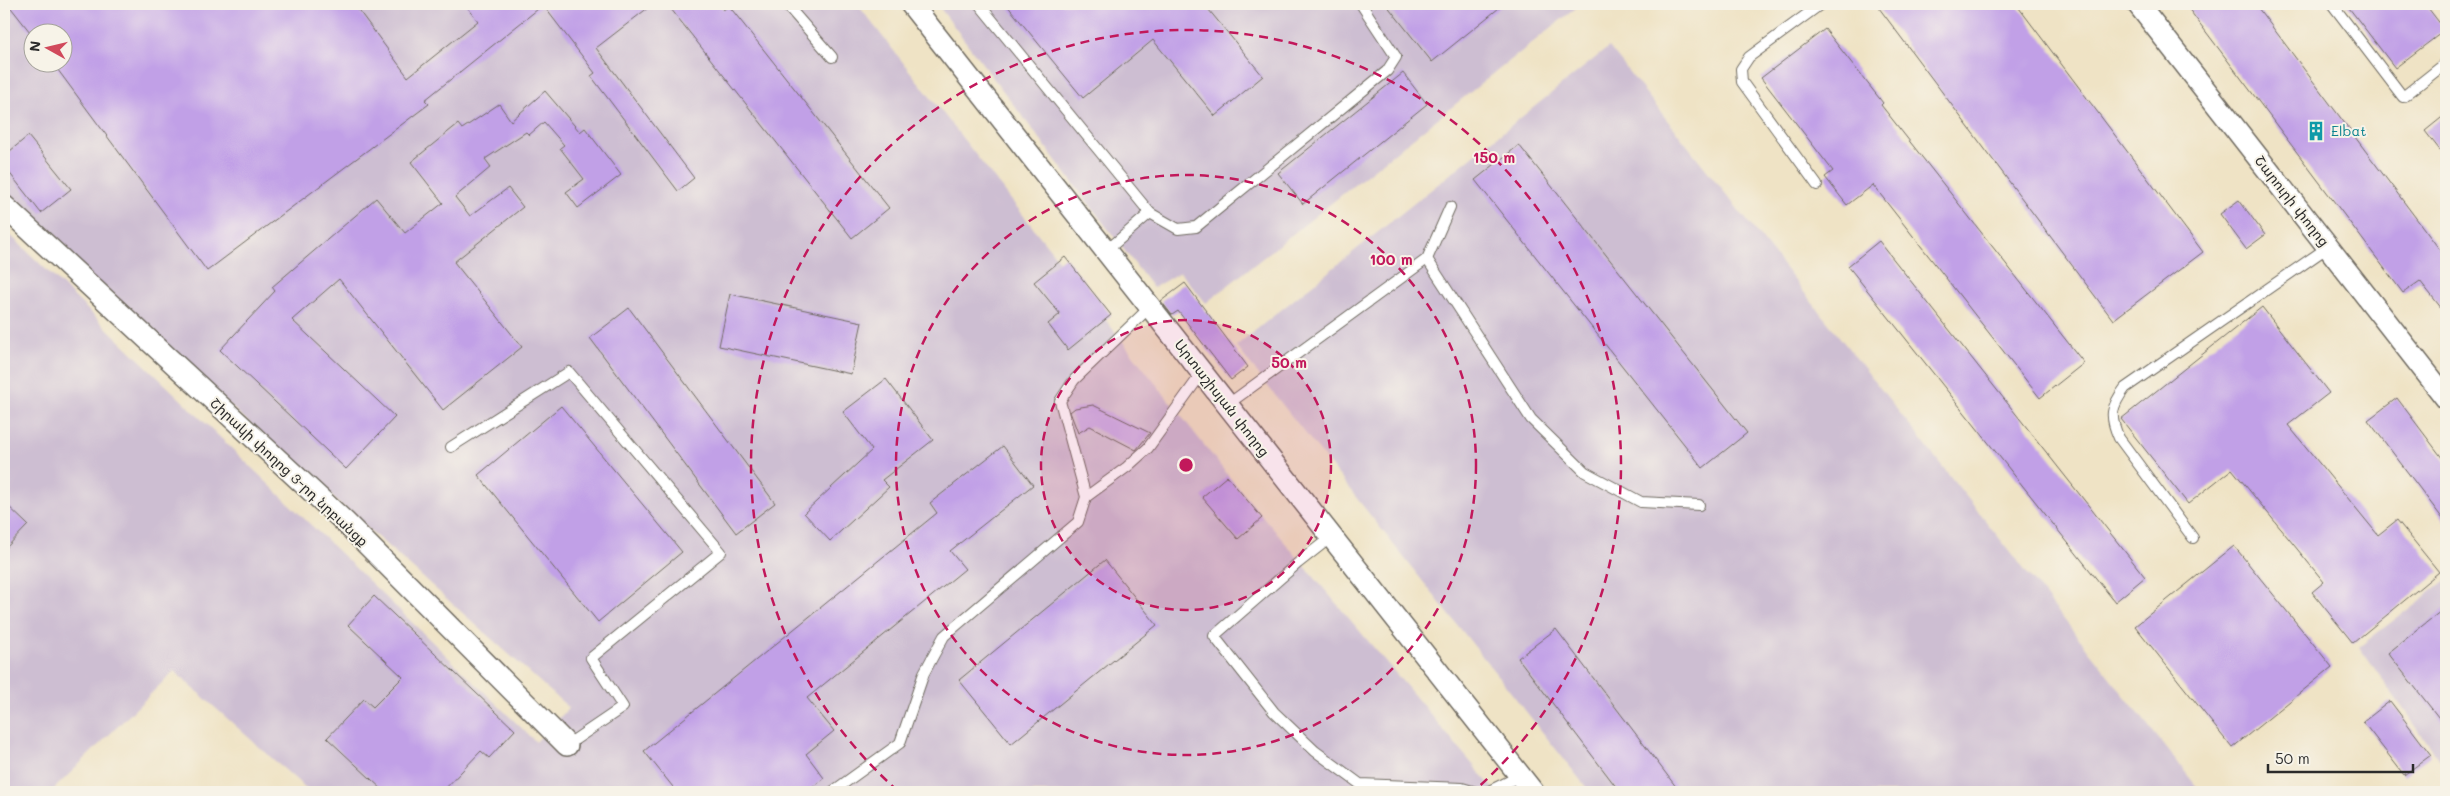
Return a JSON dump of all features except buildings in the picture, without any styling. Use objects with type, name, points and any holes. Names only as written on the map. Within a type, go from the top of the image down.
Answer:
[{"type":"street","name":"Արտաշիսյան փողոց","points":[[911,4],[1533,792]]},
{"type":"street","name":"Շարուրի փողոց","points":[[2138,4],[2446,398]]},
{"type":"street","name":"Շիրակի փողոց 3-րդ նրբանցք","points":[[4,206],[345,522],[567,745]]},
{"type":"lane","points":[[786,4],[832,57]]},
{"type":"lane","points":[[979,4],[1150,213],[1178,229],[1196,227],[1387,71],[1396,57],[1361,4]]},
{"type":"lane","points":[[1817,185],[1742,82],[1741,70],[1749,56],[1821,4]]},
{"type":"lane","points":[[2332,4],[2403,96],[2446,63]]},
{"type":"lane","points":[[1227,405],[1427,259],[1450,207]]},
{"type":"lane","points":[[1106,252],[1150,213]]},
{"type":"lane","points":[[2193,538],[2119,438],[2112,423],[2113,404],[2125,388],[2328,247]]},
{"type":"lane","points":[[1427,259],[1531,419],[1585,472],[1641,502],[1699,505]]},
{"type":"lane","points":[[832,792],[900,743],[924,673],[944,636],[1078,522],[1086,497],[1060,401],[1074,380],[1150,307]]},
{"type":"lane","points":[[451,447],[569,372],[721,552],[591,658],[623,707],[567,745]]},
{"type":"lane","points":[[1086,497],[1127,467],[1148,448],[1202,373]]},
{"type":"lane","points":[[1331,537],[1298,562],[1214,636],[1274,712],[1314,751],[1360,784],[1462,788],[1476,792]]},
{"type":"lane","points":[[1487,792],[1520,776]]},
{"type":"shaded area","points":[[4,4],[857,4],[1226,473],[1496,792],[310,792],[174,671],[51,792],[4,792],[4,229],[536,742],[569,708],[169,351],[41,233],[4,195]]},
{"type":"shaded area","points":[[937,4],[1581,4],[1206,303],[1180,272],[1153,288]]},
{"type":"shaded area","points":[[1609,47],[2201,792],[1590,792],[1236,346]]},
{"type":"shaded area","points":[[2446,580],[2446,762],[2443,764],[2359,647]]},
{"type":"place","name":"Elbat","points":[[2316,131]]}]
